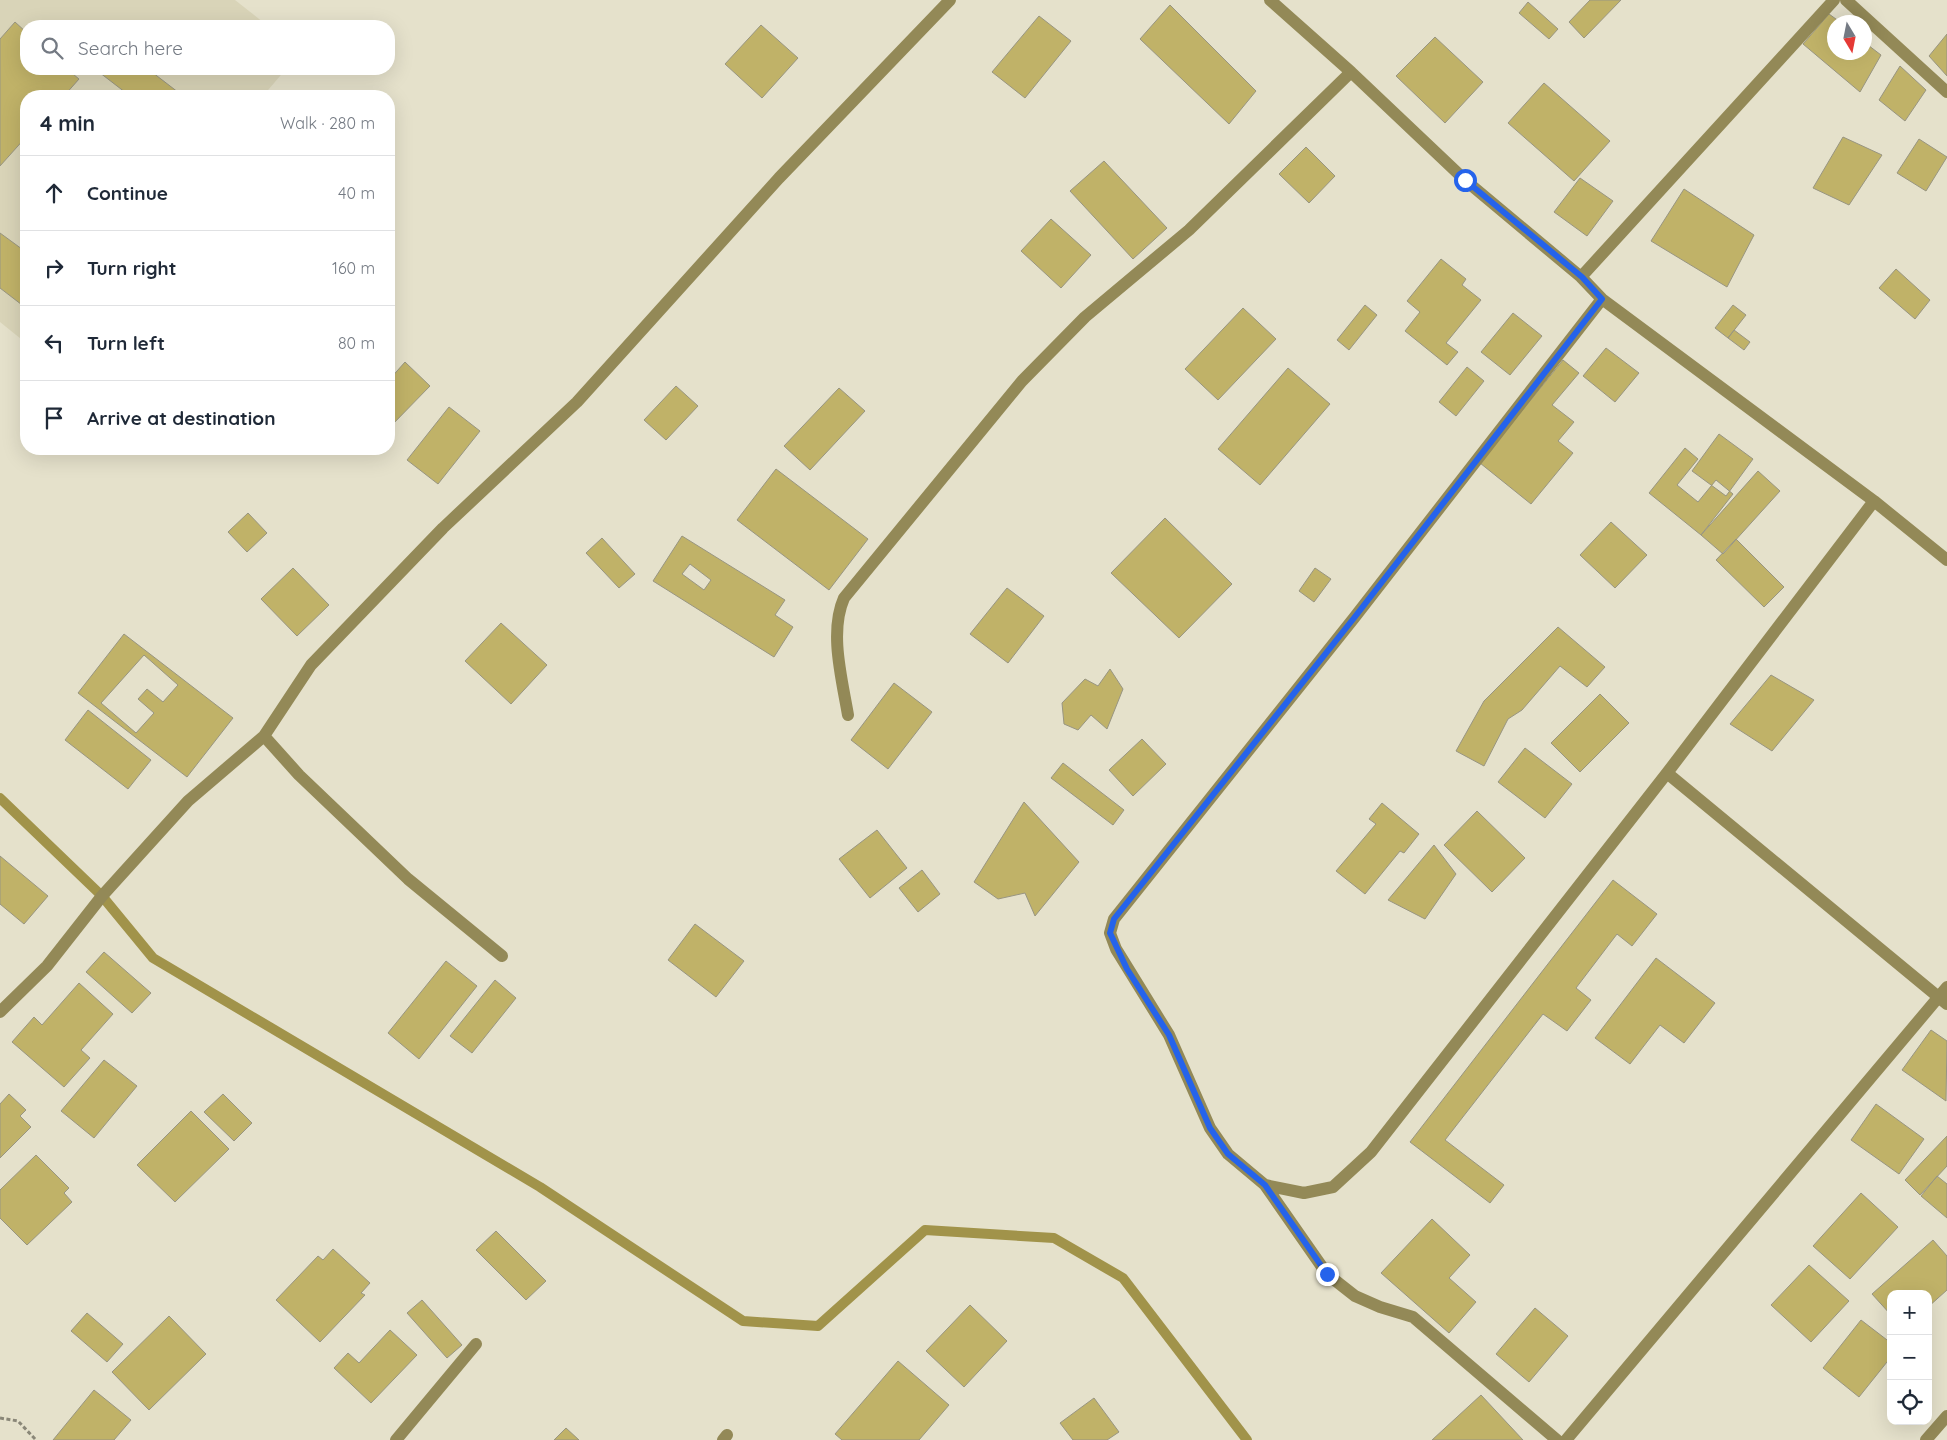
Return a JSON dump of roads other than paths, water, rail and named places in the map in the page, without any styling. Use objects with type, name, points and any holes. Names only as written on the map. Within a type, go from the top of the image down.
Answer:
[{"type":"street","points":[[0,1012],[47,966],[102,896],[188,801],[264,736],[311,665],[443,528],[578,402],[778,178],[950,0]]},
{"type":"street","points":[[1270,0],[1351,72],[1465,180],[1582,277],[1602,299],[1874,501],[1947,560]]},
{"type":"street","points":[[1582,277],[1834,0]]},
{"type":"street","points":[[1846,0],[1947,92]]},
{"type":"street","points":[[848,715],[838,643],[837,619],[844,598],[1022,381],[1085,317],[1189,230],[1351,72]]},
{"type":"street","points":[[1557,1440],[1413,1317],[1380,1307],[1355,1296],[1327,1274],[1265,1185],[1228,1154],[1210,1128],[1169,1035],[1116,949],[1110,933],[1114,919],[1360,610],[1602,299]]},
{"type":"street","points":[[1265,1185],[1304,1193],[1333,1186],[1371,1152],[1667,773],[1874,501]]},
{"type":"street","points":[[264,736],[299,775],[408,878],[502,956]]},
{"type":"street","points":[[1566,1440],[1944,996],[1667,773]]},
{"type":"street","points":[[396,1440],[476,1344]]},
{"type":"street","points":[[1926,1440],[1947,1416]]},
{"type":"waterway","points":[[0,798],[102,896],[153,958],[540,1187],[743,1321],[818,1326],[925,1230],[1054,1238],[1123,1278],[1247,1440]]}]
